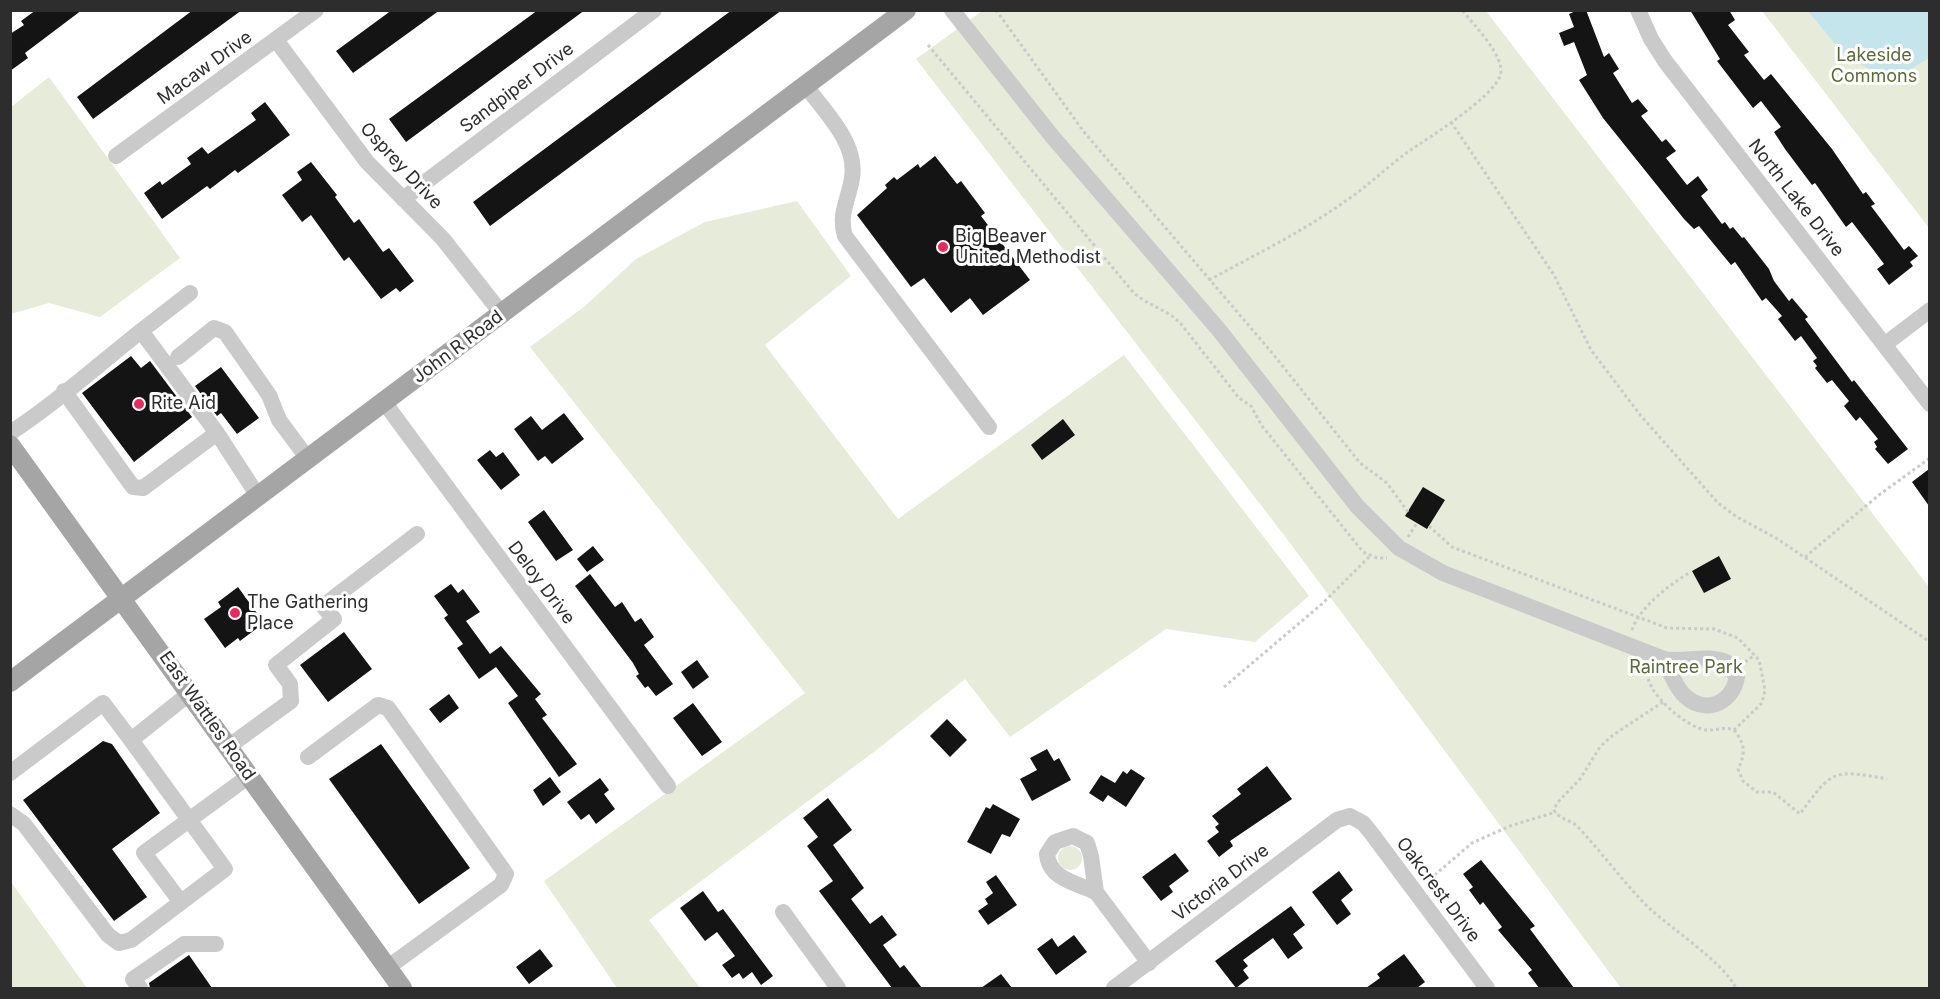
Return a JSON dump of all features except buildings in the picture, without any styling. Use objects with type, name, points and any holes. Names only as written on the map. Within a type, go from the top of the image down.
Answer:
[{"type":"main road","name":"John R Road","points":[[10,682],[906,10]]},
{"type":"main road","name":"East Wattles Road","points":[[10,445],[122,597],[402,988]]},
{"type":"street","name":"Macaw Drive","points":[[116,156],[316,10]]},
{"type":"street","name":"Sandpiper Drive","points":[[403,199],[654,10]]},
{"type":"street","points":[[952,10],[1051,135],[1219,330],[1337,482],[1374,525],[1399,548],[1413,558],[1460,580],[1664,659]]},
{"type":"street","name":"North Lake Drive","points":[[1638,10],[1651,39],[1665,61],[1929,405]]},
{"type":"street","name":"Osprey Drive","points":[[276,40],[361,154],[444,239],[502,314]]},
{"type":"street","points":[[805,85],[841,134],[852,162],[852,181],[842,216],[845,236],[989,427]]},
{"type":"street","points":[[10,433],[40,413],[63,391],[190,293]]},
{"type":"street","points":[[1884,345],[1929,310]]},
{"type":"street","points":[[177,357],[214,328],[225,332],[269,395],[279,420],[308,459]]},
{"type":"street","points":[[141,331],[216,433],[258,496]]},
{"type":"street","points":[[63,391],[133,487],[142,488],[216,433]]},
{"type":"street","name":"Deloy Drive","points":[[384,402],[668,786]]},
{"type":"street","points":[[228,747],[291,701],[290,684],[276,664],[334,619],[323,606],[417,534]]},
{"type":"street","points":[[130,740],[190,693]]},
{"type":"street","points":[[10,773],[103,703],[225,869],[130,940],[118,942],[108,935],[24,824],[10,814]]},
{"type":"street","points":[[308,757],[378,705],[388,708],[506,874],[501,885],[387,968]]},
{"type":"street","points":[[180,901],[144,852],[249,776]]},
{"type":"street","name":"Victoria Drive","points":[[1114,988],[1337,820],[1344,817],[1355,817]]},
{"type":"street","name":"Oakcrest Drive","points":[[1355,817],[1372,834],[1485,988]]},
{"type":"street","points":[[1096,892],[1149,963]]},
{"type":"street","points":[[783,912],[838,988]]},
{"type":"street","points":[[140,988],[133,979],[184,944],[216,944]]},
{"type":"path","points":[[996,10],[1084,132],[1273,354],[1360,463],[1386,483],[1408,512]]},
{"type":"path","points":[[1209,280],[1327,214],[1476,103],[1500,75],[1501,65],[1497,55],[1462,10]]},
{"type":"path","points":[[928,45],[1133,292],[1143,302],[1171,313],[1239,398],[1251,406],[1262,426],[1363,552],[1386,558],[1399,548],[1417,523]]},
{"type":"path","points":[[1451,122],[1554,274],[1591,350],[1641,416],[1718,503],[1805,557],[1929,642]]},
{"type":"path","points":[[1805,557],[1879,495],[1929,458]]},
{"type":"path","points":[[1224,687],[1323,603],[1371,555]]},
{"type":"path","points":[[1639,617],[1689,573]]},
{"type":"path","points":[[1556,812],[1557,803],[1580,779],[1600,747],[1613,735],[1663,702]]},
{"type":"path","points":[[1734,730],[1743,741],[1745,756],[1737,769],[1743,781],[1757,792],[1773,792],[1800,814],[1830,776],[1849,772],[1887,779]]},
{"type":"path","points":[[1430,879],[1472,843],[1510,826],[1556,812]]},
{"type":"path","points":[[1556,812],[1565,820],[1574,822],[1620,877],[1686,941],[1723,970],[1736,988]]},
{"type":"green space","name":"Raintree Park","points":[[982,11],[1486,11],[1929,587],[1929,988],[1621,988],[1284,535],[916,59]]},
{"type":"green space","name":"Lakeside Commons","points":[[1762,11],[1929,11],[1929,228]]},
{"type":"green space","points":[[49,77],[180,258],[100,317],[49,303],[11,314],[11,107]]},
{"type":"green space","points":[[797,201],[851,276],[765,345],[898,519],[1124,355],[1309,596],[1255,642],[1166,629],[1010,737],[965,679],[883,745],[649,920],[700,988],[617,988],[544,881],[805,693],[530,347],[585,306],[636,259],[705,222]]},
{"type":"green space","points":[[1070,846],[1078,850],[1082,858],[1078,866],[1070,870],[1062,866],[1058,858],[1062,850]]},
{"type":"green space","points":[[11,882],[87,988],[11,988]]},
{"type":"water","points":[[1808,11],[1929,11],[1929,58],[1906,72],[1889,78],[1846,57]]},
{"type":"place","name":"Big Beaver United Methodist","points":[[943,247]]},
{"type":"place","name":"Rite Aid","points":[[139,404]]},
{"type":"place","name":"The Gathering Place","points":[[235,613]]}]
